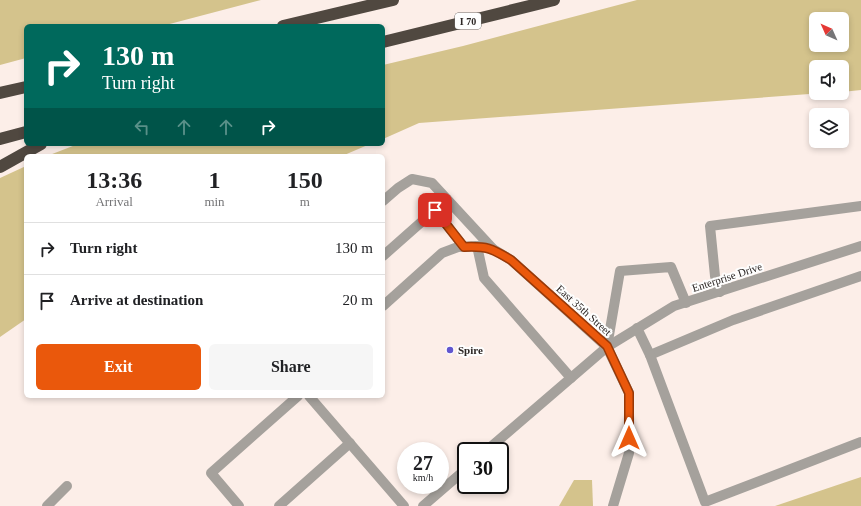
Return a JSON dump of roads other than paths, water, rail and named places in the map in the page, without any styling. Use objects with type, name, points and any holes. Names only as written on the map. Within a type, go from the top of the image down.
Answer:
[{"type":"highway","points":[[292,24],[393,0]]},
{"type":"highway","name":"I 70","points":[[385,42],[554,0]]},
{"type":"highway","points":[[0,93],[24,87]]},
{"type":"highway","points":[[0,139],[24,133]]},
{"type":"highway","points":[[0,167],[37,146]]},
{"type":"street","points":[[385,199],[398,188],[412,179],[432,183],[493,249]]},
{"type":"street","points":[[385,254],[448,200]]},
{"type":"street","points":[[720,292],[715,276],[710,226],[861,206]]},
{"type":"street","points":[[435,210],[464,247]]},
{"type":"street","points":[[477,246],[484,278],[571,378]]},
{"type":"street","name":"East 35th Street","points":[[385,304],[442,253],[458,248],[477,246],[493,249],[511,260],[607,346],[629,393],[629,452],[613,506]]},
{"type":"street","name":"Enterprise Drive","points":[[496,442],[607,346],[674,306],[861,246]]},
{"type":"street","points":[[607,346],[620,271],[671,267],[686,303]]},
{"type":"street","points":[[650,355],[733,320],[861,276]]},
{"type":"street","points":[[637,328],[650,355],[705,502],[861,442]]},
{"type":"street","points":[[239,506],[211,473],[296,398]]},
{"type":"street","points":[[311,398],[404,506]]},
{"type":"street","points":[[279,506],[350,443]]},
{"type":"street","points":[[423,506],[457,477]]},
{"type":"street","points":[[47,506],[67,486]]},
{"type":"place","name":"Spire","points":[[450,350]]}]
